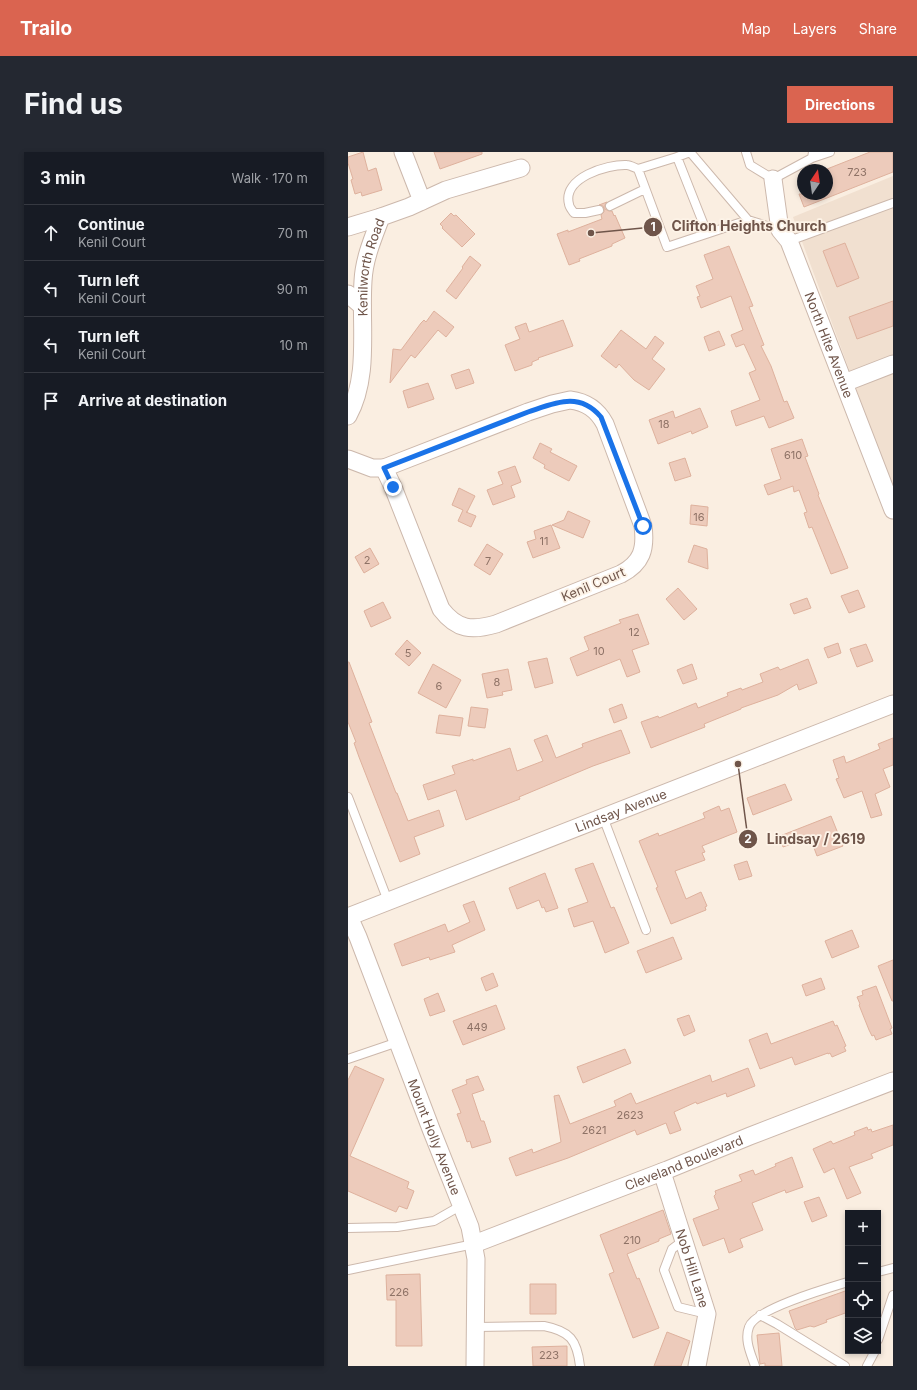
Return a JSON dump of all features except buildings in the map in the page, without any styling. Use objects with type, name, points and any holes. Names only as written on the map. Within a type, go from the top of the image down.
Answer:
[{"type":"street","points":[[403,152],[422,201]]},
{"type":"street","name":"Kenilworth Road","points":[[348,416],[357,395],[362,369],[363,280],[370,246],[381,217],[409,208],[446,190],[521,168]]},
{"type":"street","name":"North Hite Avenue","points":[[773,179],[785,235],[893,510]]},
{"type":"street","points":[[348,227],[381,217]]},
{"type":"street","points":[[348,294],[362,306]]},
{"type":"street","points":[[844,383],[893,364]]},
{"type":"street","name":"Kenil Court","points":[[348,459],[372,468],[384,468],[552,404],[570,400],[582,402],[595,410],[605,424],[643,526],[645,538],[641,556],[628,571],[622,574],[496,624],[481,628],[463,627],[447,616],[441,609],[393,487],[384,468]]},
{"type":"street","name":"Lindsay Avenue","points":[[349,917],[893,704]]},
{"type":"street","name":"Mount Holly Avenue","points":[[349,917],[470,1227],[476,1259],[475,1366]]},
{"type":"street","name":"Cleveland Boulevard","points":[[474,1244],[893,1081]]},
{"type":"street","name":"Nob Hill Lane","points":[[662,1172],[707,1314],[697,1366]]},
{"type":"lane","points":[[599,210],[585,213],[574,212],[569,205],[568,194],[576,183],[600,168],[628,165],[638,169],[690,152],[748,220],[785,235],[893,203]]},
{"type":"lane","points":[[746,152],[750,165],[773,179],[812,155],[830,152]]},
{"type":"lane","points":[[677,157],[707,233]]},
{"type":"lane","points":[[638,169],[667,247],[748,220]]},
{"type":"lane","points":[[610,206],[645,189]]},
{"type":"lane","points":[[348,797],[388,901]]},
{"type":"lane","points":[[603,818],[646,930]]},
{"type":"lane","points":[[348,1059],[398,1042]]},
{"type":"lane","points":[[348,1228],[397,1227],[434,1220],[462,1205]]},
{"type":"lane","points":[[684,1240],[672,1249],[664,1270],[678,1307],[707,1314]]},
{"type":"lane","points":[[348,1270],[474,1244]]},
{"type":"lane","points":[[881,1271],[893,1268]]},
{"type":"lane","points":[[755,1366],[747,1340],[749,1326],[760,1315],[804,1296],[845,1283]]},
{"type":"lane","points":[[881,1331],[893,1295]]},
{"type":"lane","points":[[760,1315],[845,1366]]},
{"type":"lane","points":[[476,1327],[544,1326],[565,1332],[573,1340],[580,1366]]},
{"type":"lane","points":[[867,1366],[873,1354]]},
{"type":"shaded area","points":[[893,176],[893,489],[793,217]]},
{"type":"place","name":"Clifton Heights Church","points":[[591,233]]},
{"type":"place","name":"Lindsay / 2619","points":[[738,764]]},
{"type":"route","points":[[393,487],[384,468],[528,412],[552,404],[570,400],[577,401],[587,404],[595,410],[605,424],[643,526]]}]
